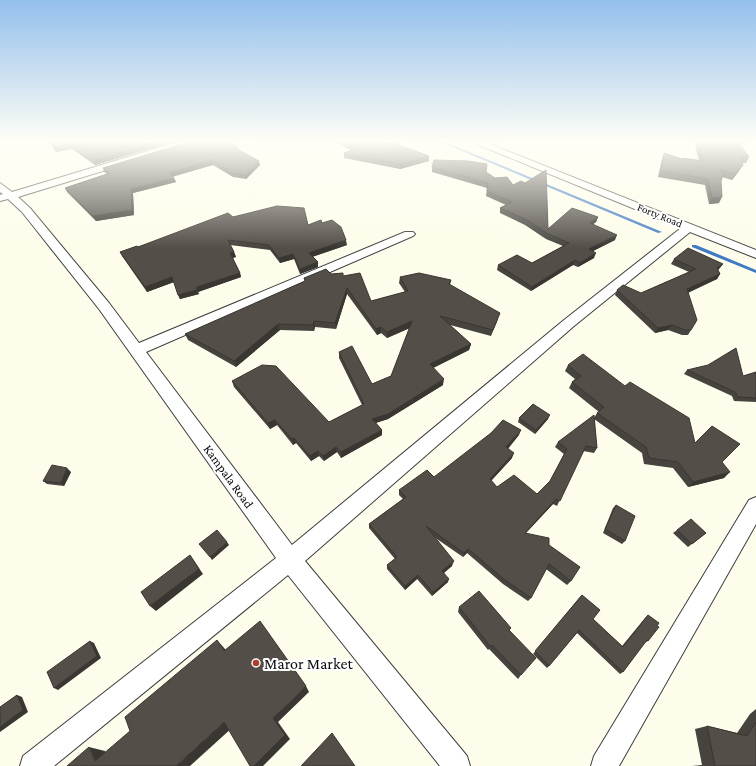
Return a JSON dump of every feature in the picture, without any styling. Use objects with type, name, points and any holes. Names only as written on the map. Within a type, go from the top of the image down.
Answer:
[{"type":"street","points":[[3,193],[62,177]]},
{"type":"street","name":"Forty Road","points":[[563,177],[756,254]]},
{"type":"street","name":"Kampala Road","points":[[3,193],[26,210],[138,350],[290,560],[458,766]]},
{"type":"street","points":[[33,766],[290,560],[569,323],[689,227]]},
{"type":"street","points":[[138,350],[409,234]]},
{"type":"street","points":[[604,766],[756,506]]},
{"type":"building","points":[[99,177],[173,177],[174,178],[131,189],[132,210],[93,216],[65,188]]},
{"type":"building","points":[[466,177],[507,177],[513,185],[521,181],[525,183],[535,177],[546,177],[548,229],[572,208],[598,217],[590,223],[617,235],[589,249],[596,253],[580,263],[575,260],[532,287],[498,265],[517,255],[532,263],[569,243],[548,234],[527,220],[500,208],[512,202],[487,191],[488,183]]},
{"type":"building","points":[[695,177],[722,177],[721,181],[722,197],[712,198],[708,179]]},
{"type":"building","points":[[277,206],[304,208],[308,225],[321,220],[322,223],[332,220],[341,227],[346,240],[309,253],[318,262],[300,269],[293,254],[279,258],[269,245],[228,240],[234,252],[230,253],[240,273],[197,287],[197,290],[178,295],[172,277],[145,287],[120,252],[137,246],[138,247],[228,213],[233,217]]},
{"type":"building","points":[[688,248],[723,264],[717,268],[720,274],[687,289],[697,320],[691,330],[685,330],[672,325],[658,328],[617,290],[623,285],[641,293],[696,269],[674,259]]},
{"type":"building","points":[[326,269],[331,274],[343,273],[343,276],[360,273],[371,301],[408,291],[400,277],[419,273],[451,280],[449,284],[500,313],[493,330],[440,316],[471,344],[430,364],[444,379],[388,414],[372,419],[382,430],[341,452],[336,447],[323,456],[318,451],[310,456],[275,420],[268,423],[232,381],[262,365],[276,366],[329,422],[364,404],[339,352],[352,346],[372,384],[391,376],[412,321],[387,332],[381,327],[376,329],[347,288],[335,323],[314,321],[313,325],[278,324],[234,361],[185,334],[305,281],[304,278]]},
{"type":"building","points":[[736,348],[743,376],[756,372],[756,398],[738,397],[735,392],[687,370],[708,365]]},
{"type":"building","points":[[583,354],[625,386],[630,382],[689,418],[695,443],[712,426],[740,444],[722,462],[730,472],[693,482],[678,462],[649,458],[646,447],[597,413],[604,407],[572,382],[581,376],[568,365]]},
{"type":"building","points":[[533,404],[550,415],[536,430],[519,418]]},
{"type":"building","points":[[594,415],[597,448],[586,446],[560,501],[556,499],[525,533],[549,538],[549,545],[580,567],[571,581],[549,564],[531,598],[505,580],[468,549],[464,553],[426,526],[454,561],[442,571],[449,579],[433,592],[418,575],[405,586],[387,565],[397,557],[369,524],[406,497],[399,490],[427,470],[434,477],[491,433],[503,420],[521,430],[506,447],[514,453],[490,479],[497,487],[514,475],[537,494],[550,481],[567,449],[558,442]]},
{"type":"building","points":[[52,465],[67,468],[61,483],[43,481]]},
{"type":"building","points":[[616,505],[635,516],[625,541],[605,529]]},
{"type":"building","points":[[691,519],[706,533],[692,544],[677,530]]},
{"type":"building","points":[[217,530],[227,542],[210,557],[199,544]]},
{"type":"building","points":[[190,555],[199,569],[150,606],[141,592]]},
{"type":"building","points":[[479,591],[511,628],[509,630],[536,658],[521,675],[492,645],[491,647],[459,607]]},
{"type":"building","points":[[582,595],[600,610],[593,619],[623,647],[648,615],[659,623],[657,626],[659,627],[648,641],[647,640],[623,672],[579,630],[549,666],[535,651]]},
{"type":"building","points":[[260,621],[306,686],[273,718],[285,735],[254,766],[250,766],[224,722],[176,766],[67,766],[89,747],[95,761],[130,731],[125,717],[217,640],[224,651]]},
{"type":"building","points":[[90,641],[97,656],[54,688],[47,672]]},
{"type":"building","points":[[17,695],[23,710],[0,727],[0,707]]},
{"type":"building","points":[[756,722],[756,766],[715,766],[707,726],[747,736]]},
{"type":"building","points":[[332,733],[355,766],[301,766]]},
{"type":"waterway","points":[[526,177],[660,232]]},
{"type":"waterway","points":[[694,246],[756,272]]},
{"type":"place","name":"Maror Market","points":[[256,663]]}]
